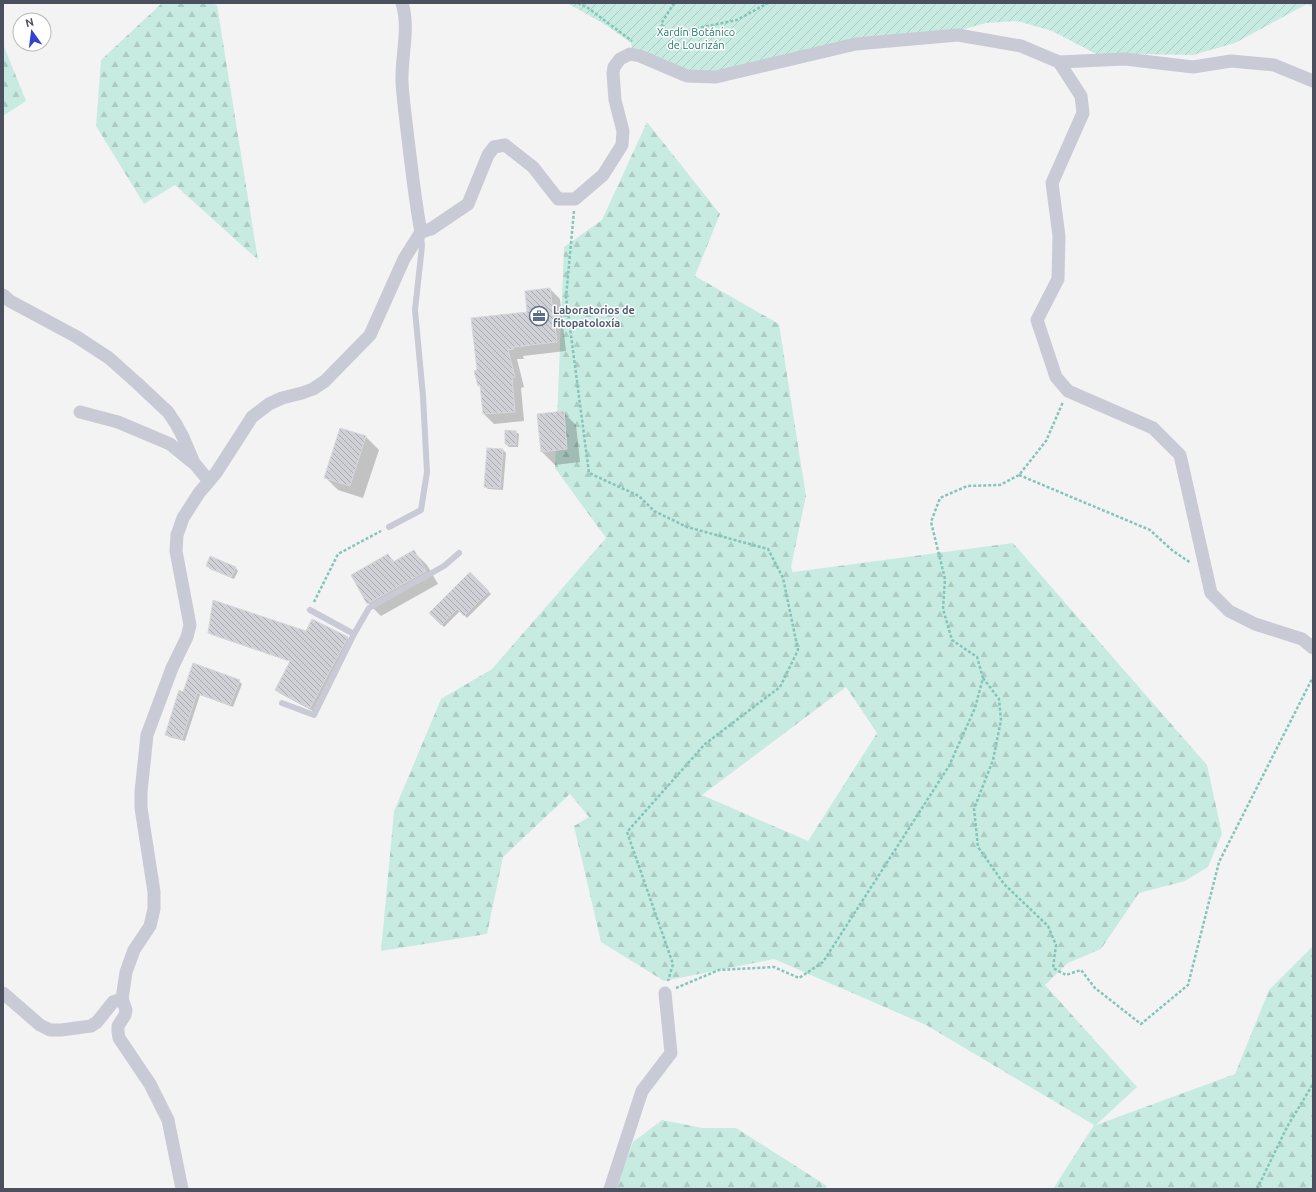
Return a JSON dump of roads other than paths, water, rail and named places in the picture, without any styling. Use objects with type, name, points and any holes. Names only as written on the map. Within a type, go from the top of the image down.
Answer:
[{"type":"street","points":[[402,3],[404,9],[405,30],[402,88],[415,204],[421,232]]},
{"type":"street","points":[[182,1189],[168,1120],[150,1084],[120,1038],[118,1032],[118,1026],[125,1015],[126,1010],[122,999],[130,960],[134,950],[150,926],[154,909],[154,892],[141,808],[147,735],[172,668],[187,637],[190,625],[176,551],[176,535],[183,518],[199,493],[216,473],[252,417],[269,404],[282,398],[313,389],[325,382],[370,335],[404,259],[421,232],[432,229],[468,204],[488,155],[494,147],[505,145],[533,167],[558,199],[575,199],[603,175],[622,145],[623,131],[615,100],[613,73],[614,67],[620,59],[630,54],[640,56],[687,76],[716,77],[856,44],[958,35],[1021,46],[1059,62],[1125,59],[1193,67],[1231,61],[1274,65],[1313,81]]},
{"type":"street","points":[[1059,62],[1081,96],[1084,113],[1052,183],[1059,236],[1058,279],[1037,320],[1056,377],[1068,391],[1153,428],[1180,455],[1212,594],[1230,611],[1255,624],[1302,639],[1313,648]]},
{"type":"street","points":[[3,295],[10,301],[77,338],[109,358],[168,412],[183,437],[194,463]]},
{"type":"street","points":[[80,412],[118,422],[170,444],[194,463],[209,481]]},
{"type":"street","points":[[3,993],[40,1025],[50,1030],[91,1026],[97,1022],[113,1002],[122,999]]},
{"type":"street","points":[[610,1189],[642,1091],[671,1053],[665,993]]},
{"type":"lane","points":[[389,527],[421,510],[427,472],[423,396],[415,310],[422,246],[421,232]]},
{"type":"lane","points":[[282,703],[314,715],[354,634],[369,608],[444,566],[459,553]]},
{"type":"lane","points":[[310,610],[354,634]]},
{"type":"place","name":"Laboratorios de fitopatoloxía","points":[[539,316]]},
{"type":"park label","name":"Xardín Botánico de Lourizán","points":[[696,38]]}]
